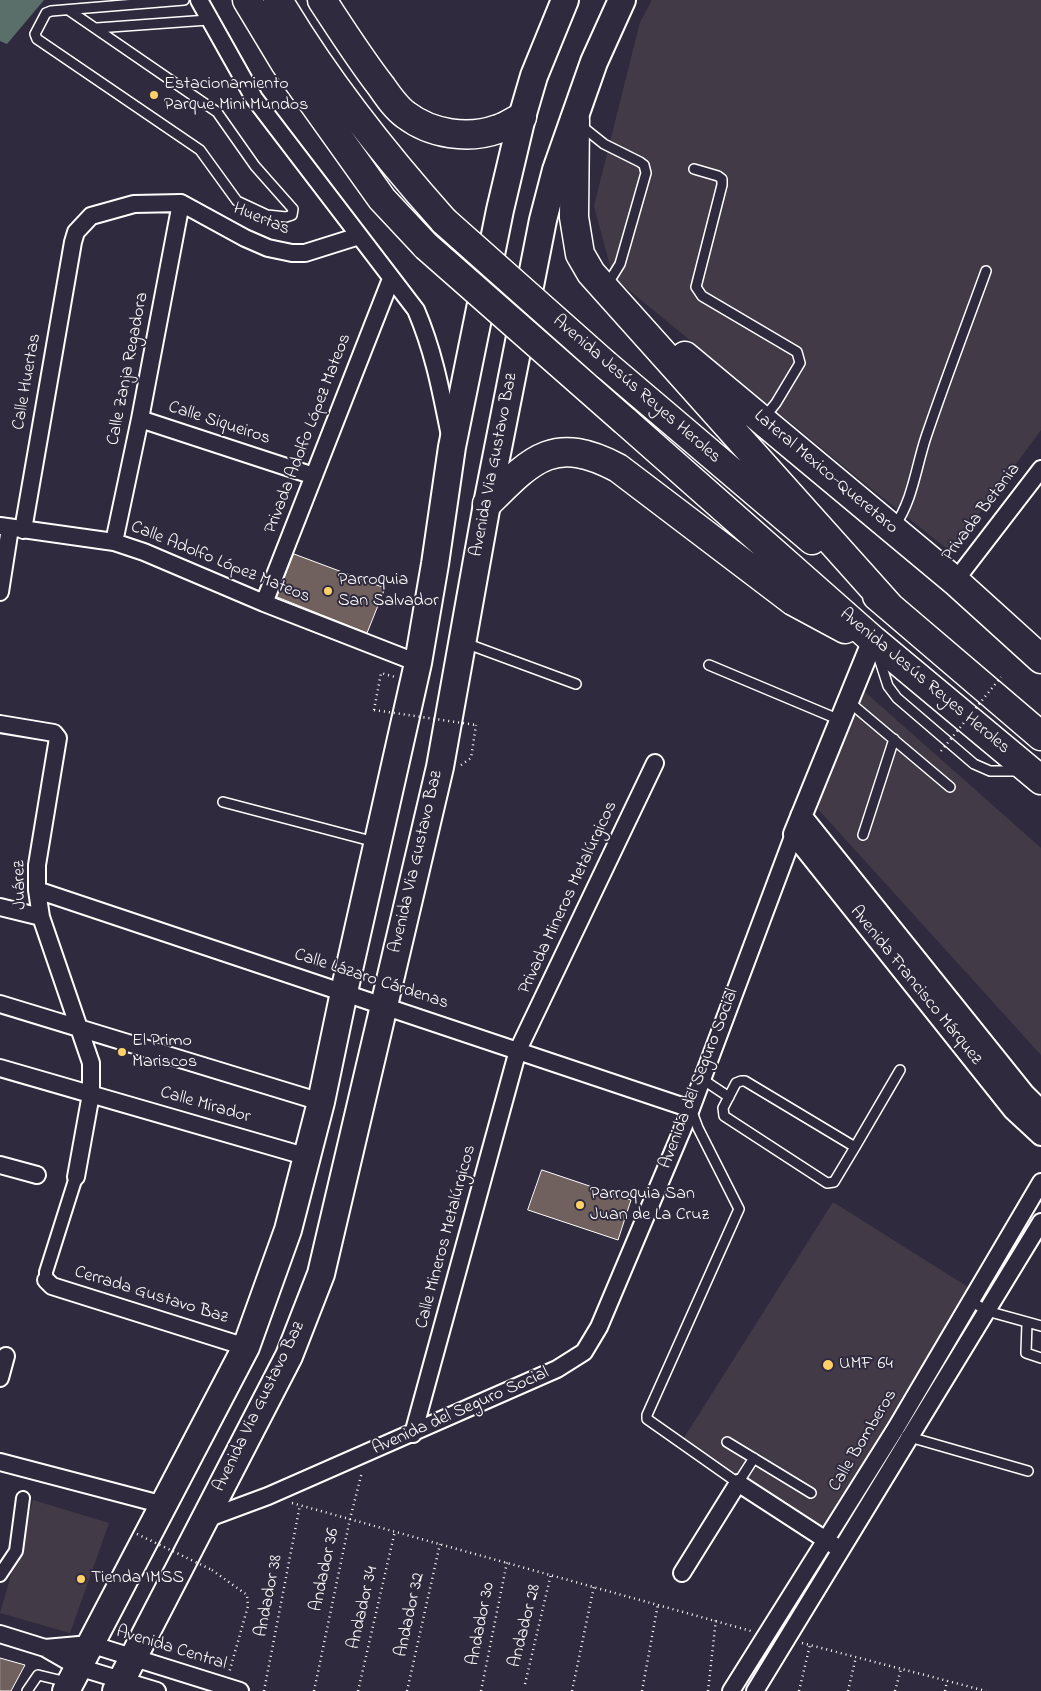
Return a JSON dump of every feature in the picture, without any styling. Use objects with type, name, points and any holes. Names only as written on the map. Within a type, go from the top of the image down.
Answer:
[{"type":"highway","name":"Avenida Jesús Reyes Heroles","points":[[247,0],[285,63],[382,199],[426,246],[873,640],[1036,776]]},
{"type":"highway","name":"Avenida Jesús Reyes Heroles","points":[[278,0],[336,84],[403,174],[444,221],[606,365],[1041,736]]},
{"type":"highway","points":[[322,0],[363,64],[391,100],[404,115],[424,127],[449,133],[472,134],[498,129],[522,117]]},
{"type":"highway","points":[[574,120],[574,217],[580,254],[591,273],[891,608]]},
{"type":"highway","name":"Lateral Mexico-Queretaro","points":[[605,290],[955,581],[1041,659]]},
{"type":"highway","points":[[487,504],[525,466],[545,456],[570,452],[596,456],[618,468],[793,601],[832,624],[873,640]]},
{"type":"main road","points":[[71,1680],[139,1541],[164,1505],[246,1347],[288,1230],[321,1102],[418,663],[452,447],[500,210],[522,117],[534,76],[565,0]]},
{"type":"main road","name":"Avenida Via Gustavo Baz","points":[[123,1677],[289,1356],[321,1274],[440,767],[487,504],[543,220],[556,170],[594,62],[622,0]]},
{"type":"street","points":[[199,0],[208,20],[254,98],[416,310],[429,341],[452,447]]},
{"type":"street","name":"Huertas","points":[[181,203],[245,238],[268,248],[292,253],[306,253],[359,236]]},
{"type":"street","name":"Calle Huertas","points":[[0,592],[11,528],[73,242],[81,224],[91,216],[134,204],[181,203]]},
{"type":"street","name":"Calle Zanja Regadora","points":[[114,542],[140,419],[181,203]]},
{"type":"street","name":"Privada Adolfo López Mateos","points":[[264,603],[392,279]]},
{"type":"street","name":"Calle Siqueiros","points":[[140,419],[314,476]]},
{"type":"street","name":"Privada Betania","points":[[955,581],[1041,469]]},
{"type":"street","name":"Calle Adolfo López Mateos","points":[[11,528],[114,542],[144,552],[264,603],[418,663]]},
{"type":"street","name":"Avenida del Seguro Social","points":[[206,1519],[268,1496],[413,1434],[557,1369],[584,1352],[599,1327],[691,1109],[797,825],[873,640]]},
{"type":"street","name":"Juárez","points":[[0,724],[58,735],[37,865],[37,890],[41,917],[80,1029]]},
{"type":"street","name":"Privada Mineros Metalúrgicos","points":[[518,1050],[655,763]]},
{"type":"street","name":"Avenida Francisco Márquez","points":[[797,825],[1024,1094],[1041,1111]]},
{"type":"street","name":"Avenida Francisco Márquez","points":[[797,825],[1014,1110],[1041,1134]]},
{"type":"street","name":"Calle Lázaro Cárdenas","points":[[37,890],[691,1109]]},
{"type":"street","points":[[0,908],[41,917]]},
{"type":"street","points":[[0,1004],[321,1102]]},
{"type":"street","points":[[46,1280],[46,1272],[76,1177],[92,1094],[91,1063],[80,1029]]},
{"type":"street","name":"Calle Mineros Metalúrgicos","points":[[413,1434],[518,1050]]},
{"type":"street","name":"Calle Mirador","points":[[0,1068],[308,1157]]},
{"type":"street","points":[[0,1165],[36,1175]]},
{"type":"street","name":"Calle Bomberos","points":[[755,1691],[841,1550],[971,1301],[1041,1182]]},
{"type":"street","name":"Calle Bomberos","points":[[731,1691],[827,1541],[987,1310],[1041,1222]]},
{"type":"street","name":"Cerrada Gustavo Baz","points":[[46,1280],[52,1286],[246,1347]]},
{"type":"street","points":[[0,1378],[6,1356]]},
{"type":"street","points":[[0,1462],[164,1505]]},
{"type":"street","points":[[682,1573],[738,1483],[841,1550]]},
{"type":"street","points":[[0,1575],[16,1551],[23,1498]]},
{"type":"street","points":[[0,1634],[45,1648],[90,1644]]},
{"type":"street","name":"Avenida Central","points":[[90,1644],[123,1677],[157,1691]]},
{"type":"street","name":"Avenida Central","points":[[45,1648],[71,1680],[123,1677],[232,1689]]},
{"type":"lane","points":[[70,11],[218,112],[255,166],[293,210],[292,215],[286,218],[267,215],[236,201],[200,150],[37,40],[35,34],[46,13],[184,0]]},
{"type":"lane","points":[[97,28],[208,20]]},
{"type":"lane","points":[[574,120],[604,144],[640,162],[644,165],[646,173],[620,264],[605,290]]},
{"type":"lane","points":[[694,169],[722,179],[696,287],[702,296],[797,352],[800,357],[800,363],[776,403],[762,420]]},
{"type":"lane","points":[[893,529],[902,516],[910,497],[926,439],[986,271]]},
{"type":"lane","points":[[463,642],[576,684]]},
{"type":"lane","points":[[709,665],[840,720]]},
{"type":"lane","points":[[848,701],[950,787]]},
{"type":"lane","points":[[863,835],[894,739]]},
{"type":"lane","points":[[223,802],[377,842]]},
{"type":"lane","points":[[855,1147],[745,1081],[736,1083],[723,1108],[724,1116],[827,1183],[834,1182],[855,1147],[900,1070]]},
{"type":"lane","points":[[702,1079],[729,1097]]},
{"type":"lane","points":[[691,1109],[698,1128],[739,1209],[647,1414],[647,1419],[738,1483],[754,1458]]},
{"type":"lane","points":[[971,1301],[987,1310],[1041,1326]]},
{"type":"lane","points":[[1027,1323],[1026,1353],[1041,1358]]},
{"type":"lane","points":[[903,1433],[1028,1471]]},
{"type":"lane","points":[[727,1442],[811,1493]]},
{"type":"lane","points":[[27,1691],[38,1675],[71,1680]]},
{"type":"path","points":[[381,674],[374,710],[476,725],[471,758]]},
{"type":"path","points":[[941,751],[1001,677]]},
{"type":"path","name":"Andador 36","points":[[314,1691],[350,1519],[366,1454]]},
{"type":"path","points":[[268,1496],[716,1619],[766,1636]]},
{"type":"path","name":"Andador 38","points":[[264,1691],[300,1505]]},
{"type":"path","name":"Andador 34","points":[[358,1691],[395,1531]]},
{"type":"path","points":[[139,1541],[212,1570],[247,1595],[248,1606],[232,1689]]},
{"type":"path","name":"Andador 32","points":[[408,1691],[440,1544]]},
{"type":"path","name":"Andador 30","points":[[481,1691],[507,1562]]},
{"type":"path","name":"Andador 28","points":[[525,1684],[552,1574]]},
{"type":"path","points":[[572,1691],[594,1586]]},
{"type":"path","points":[[642,1691],[658,1604]]},
{"type":"path","points":[[708,1691],[716,1619]]},
{"type":"path","points":[[786,1639],[986,1691]]},
{"type":"path","points":[[799,1691],[810,1645]]},
{"type":"path","points":[[848,1691],[856,1657]]},
{"type":"path","points":[[895,1691],[901,1669]]},
{"type":"path","points":[[945,1691],[947,1681]]},
{"type":"shaded area","points":[[652,0],[1041,0],[1041,430],[951,552],[613,277],[594,206],[640,22]]},
{"type":"shaded area","points":[[865,692],[1041,848],[1041,1055],[817,808]]},
{"type":"shaded area","name":"UMF 64","points":[[833,1202],[971,1289],[823,1536],[682,1441]]},
{"type":"shaded area","points":[[33,1500],[109,1523],[70,1633],[0,1613]]},
{"type":"green space","points":[[0,0],[44,0],[7,44],[0,41]]},
{"type":"building","name":"Parroquia San Salvador","points":[[294,554],[385,588],[367,633],[277,597]]},
{"type":"building","name":"Parroquia San Juan de La Cruz","points":[[542,1170],[631,1200],[618,1240],[528,1210]]},
{"type":"building","points":[[0,1658],[25,1665],[11,1691],[0,1691]]},
{"type":"place","name":"Estacionamiento Parque Mini Mundos","points":[[154,95]]},
{"type":"place","name":"Parroquia San Salvador","points":[[328,591]]},
{"type":"place","name":"El Primo Mariscos","points":[[122,1052]]},
{"type":"place","name":"Parroquia San Juan de La Cruz","points":[[580,1205]]},
{"type":"place","name":"UMF 64","points":[[828,1365]]},
{"type":"place","name":"Tienda IMSS","points":[[81,1579]]}]
